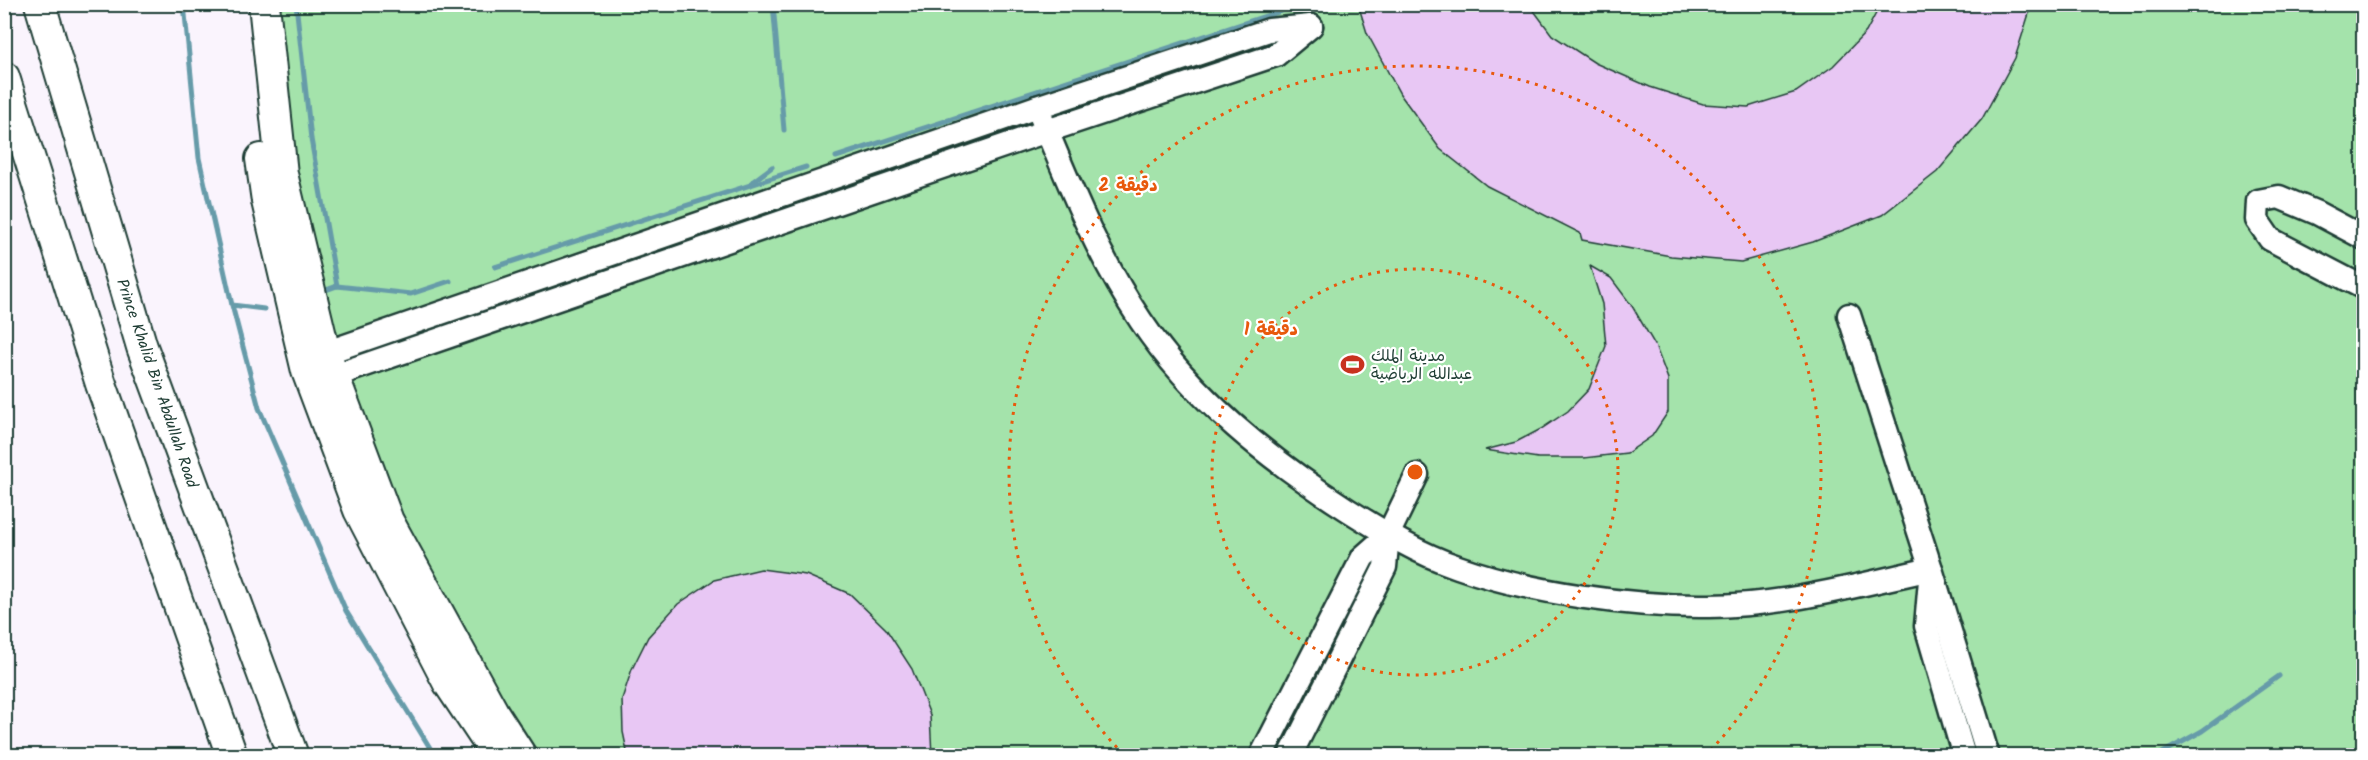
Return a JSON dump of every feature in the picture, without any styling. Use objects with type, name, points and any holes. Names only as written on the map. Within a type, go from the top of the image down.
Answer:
[{"type":"main road","name":"Prince Khalid Bin Abdullah Road","points":[[40,4],[142,347],[293,756]]},
{"type":"main road","points":[[243,4],[267,201],[322,366],[387,520],[494,714],[521,756]]},
{"type":"main road","points":[[264,4],[282,174],[322,366],[359,510],[448,682],[497,756]]},
{"type":"main road","points":[[4,77],[101,384],[232,756]]},
{"type":"street","points":[[1311,26],[1275,55],[322,366],[1037,107],[1269,30],[1311,26]]},
{"type":"street","points":[[1037,107],[1073,196],[1105,262],[1142,322],[1187,379],[1243,434],[1317,490],[1388,536],[1458,567],[1539,589],[1621,601],[1710,607],[1793,599],[1931,569]]},
{"type":"street","points":[[2364,238],[2279,197],[2258,201],[2257,220],[2270,239],[2364,288]]},
{"type":"street","points":[[1849,315],[1989,756]]},
{"type":"street","points":[[1290,756],[1385,567],[1388,536],[1417,475]]},
{"type":"street","points":[[1262,756],[1363,557],[1388,536]]},
{"type":"street","points":[[1931,569],[1926,626],[1964,756]]},
{"type":"green space","name":"مدينة الملك عبدالله الرياضية","points":[[272,5],[2363,5],[2363,755],[540,755],[466,640],[386,481],[326,313],[277,79]]},
{"type":"building","points":[[1358,4],[1529,4],[1552,35],[1595,63],[1650,87],[1703,104],[1748,107],[1796,92],[1833,66],[1866,32],[1881,4],[2032,4],[2015,58],[1982,119],[1937,172],[1882,215],[1813,242],[1741,262],[1671,256],[1582,240],[1580,233],[1487,186],[1440,149],[1400,94],[1367,33]]},
{"type":"building","points":[[1590,266],[1611,278],[1632,306],[1655,345],[1668,379],[1668,412],[1652,436],[1627,453],[1584,458],[1538,458],[1485,450],[1516,442],[1541,429],[1568,411],[1589,389],[1606,346],[1602,304]]},
{"type":"building","points":[[761,569],[806,575],[850,594],[886,629],[912,669],[930,715],[932,756],[628,756],[623,732],[622,699],[632,669],[648,637],[678,604],[714,580]]},
{"type":"waterway","points":[[184,4],[199,158],[232,305],[259,408],[346,611],[435,756]]},
{"type":"waterway","points":[[296,4],[311,139],[337,286]]},
{"type":"waterway","points":[[773,4],[784,130]]},
{"type":"waterway","points":[[836,157],[1302,4]]},
{"type":"waterway","points":[[752,182],[772,167]]},
{"type":"waterway","points":[[495,267],[806,167]]},
{"type":"waterway","points":[[326,290],[337,286],[411,294],[450,281]]},
{"type":"waterway","points":[[232,305],[264,309]]},
{"type":"waterway","points":[[2358,612],[2364,606]]},
{"type":"waterway","points":[[2157,756],[2202,731],[2279,676]]},
{"type":"place","name":"مدينة الملك عبدالله الرياضية","points":[[1353,364]]}]
